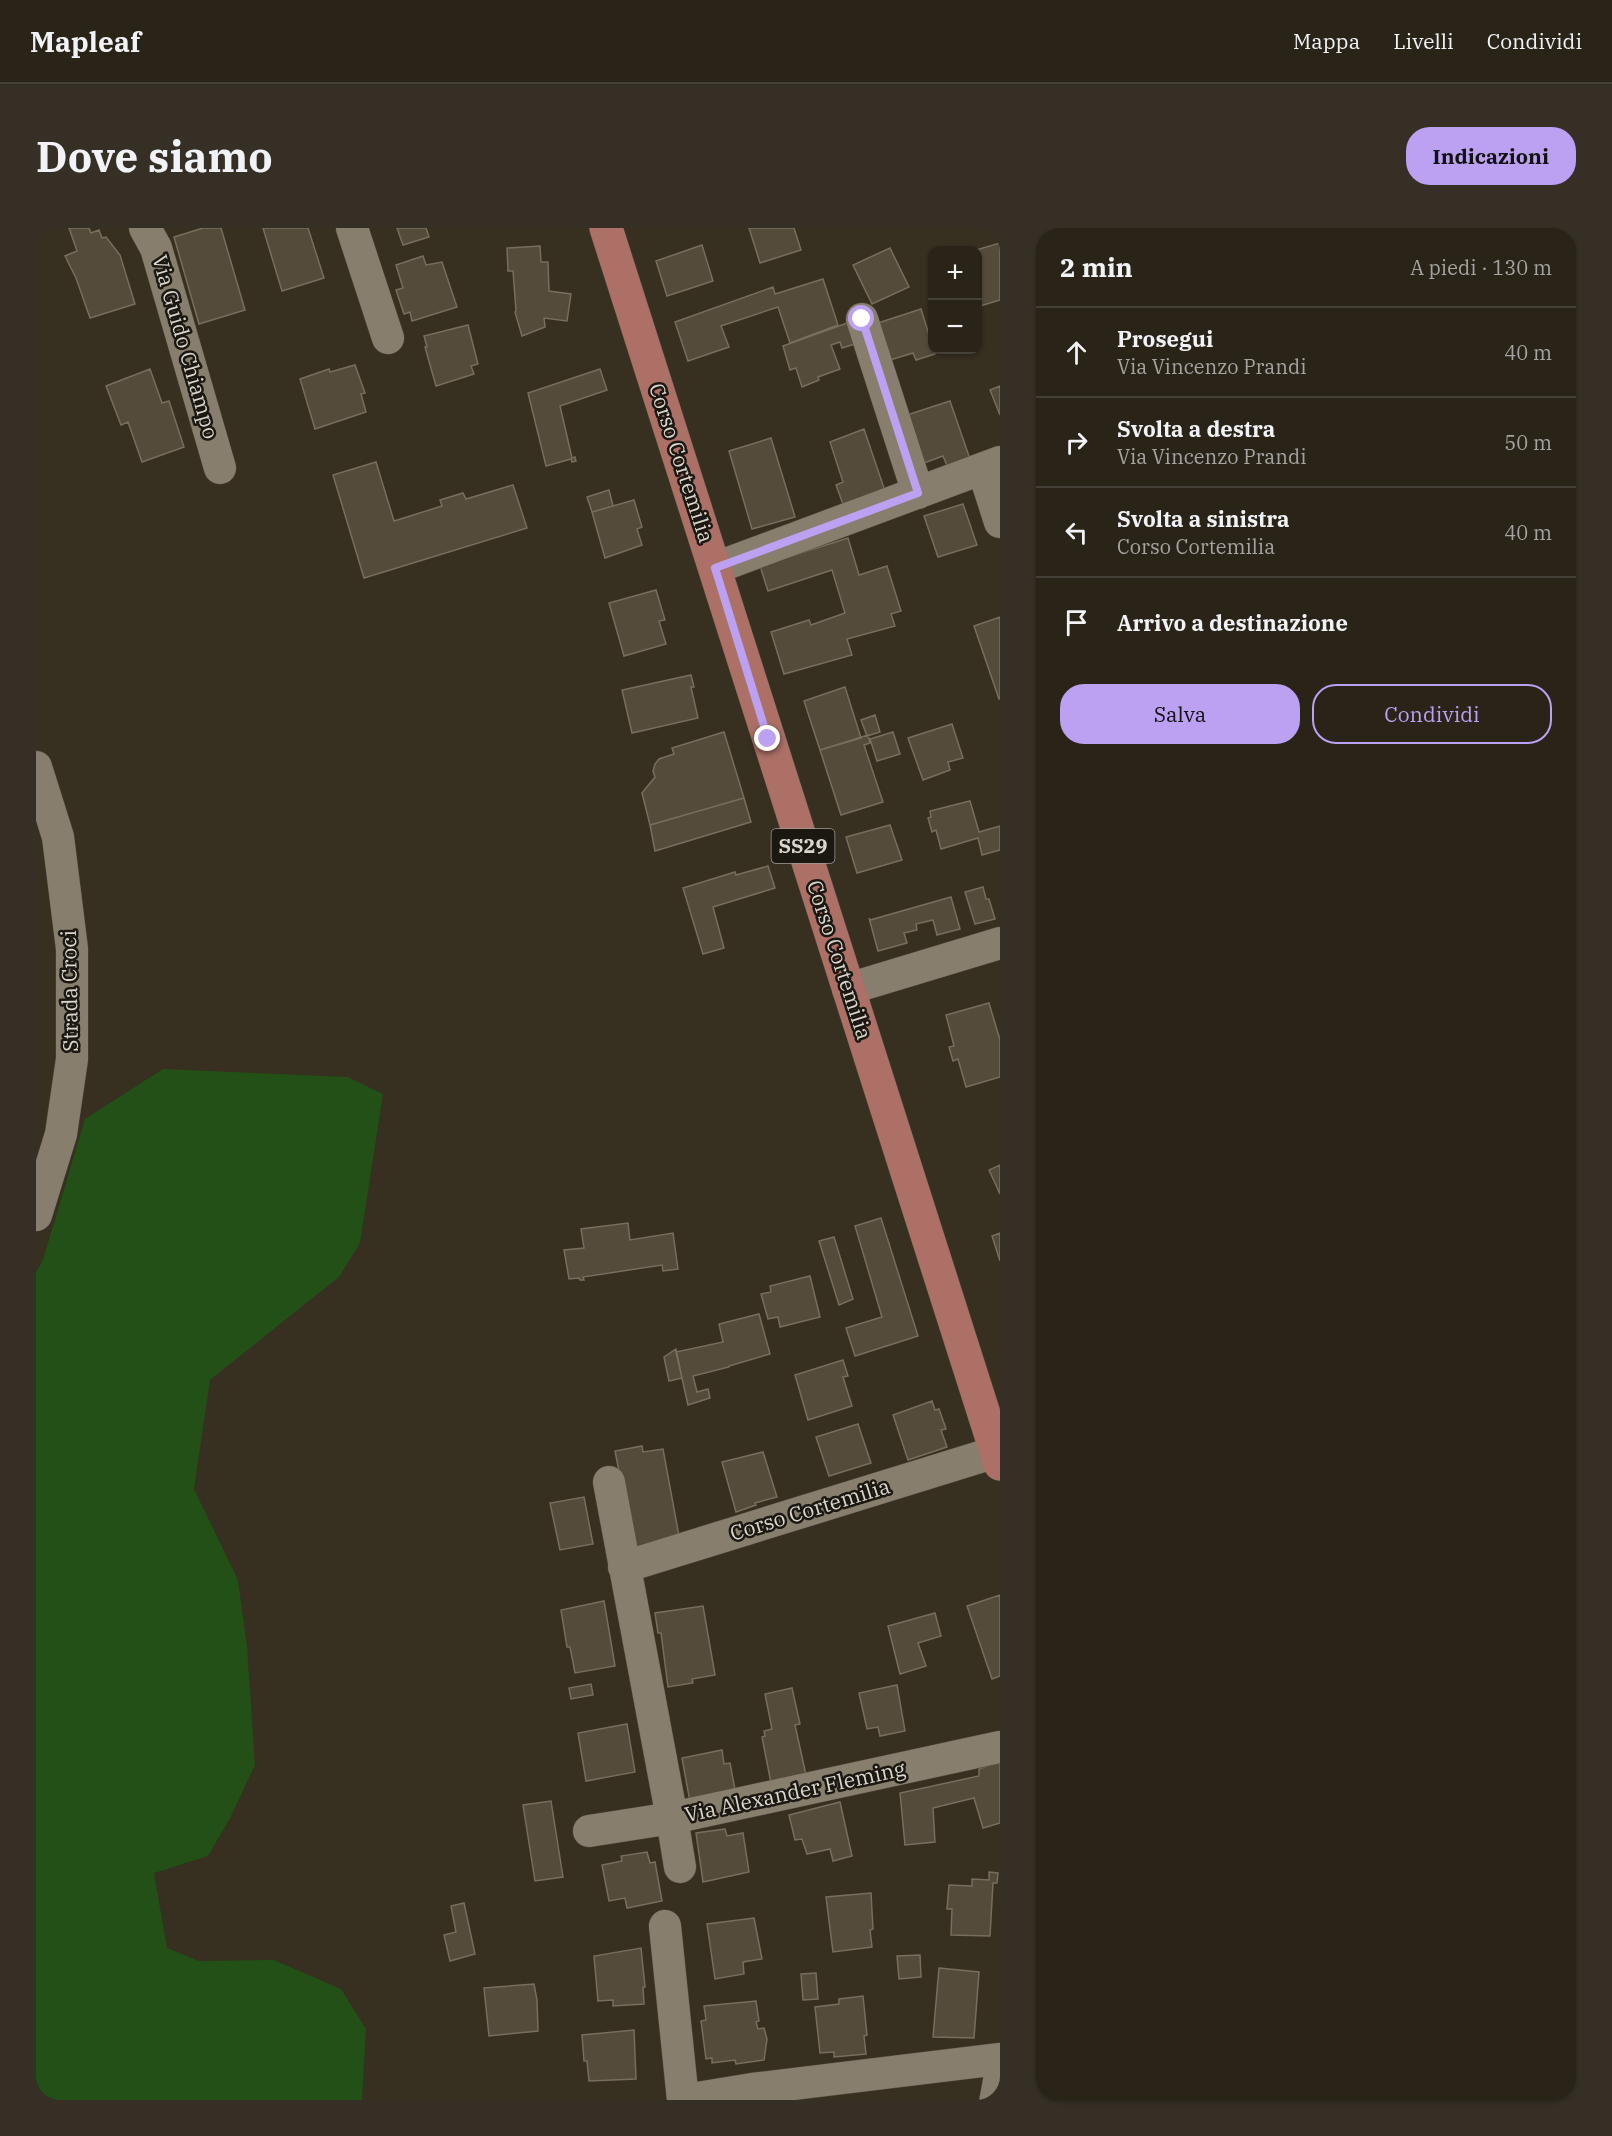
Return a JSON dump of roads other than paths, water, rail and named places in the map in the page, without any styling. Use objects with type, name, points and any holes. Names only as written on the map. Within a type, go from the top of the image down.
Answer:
[{"type":"main road","name":"Corso Cortemilia","points":[[606,228],[998,1458]]},
{"type":"street","name":"Via Guido Chiampo","points":[[145,228],[156,248],[220,468]]},
{"type":"street","points":[[352,228],[388,338]]},
{"type":"street","points":[[862,319],[918,493]]},
{"type":"street","points":[[715,568],[992,466],[1000,522]]},
{"type":"street","name":"Strada Croci","points":[[36,767],[58,837],[71,938],[72,1059],[61,1134],[36,1215]]},
{"type":"street","points":[[848,989],[1000,944]]},
{"type":"street","name":"Corso Cortemilia","points":[[624,1567],[998,1458]]},
{"type":"street","points":[[609,1482],[680,1868]]},
{"type":"street","name":"Via Alexander Fleming","points":[[589,1831],[672,1818],[1000,1747]]},
{"type":"street","points":[[665,1926],[684,2100],[752,2089],[1000,2059]]},
{"type":"street","points":[[996,2100],[1000,2078]]}]
